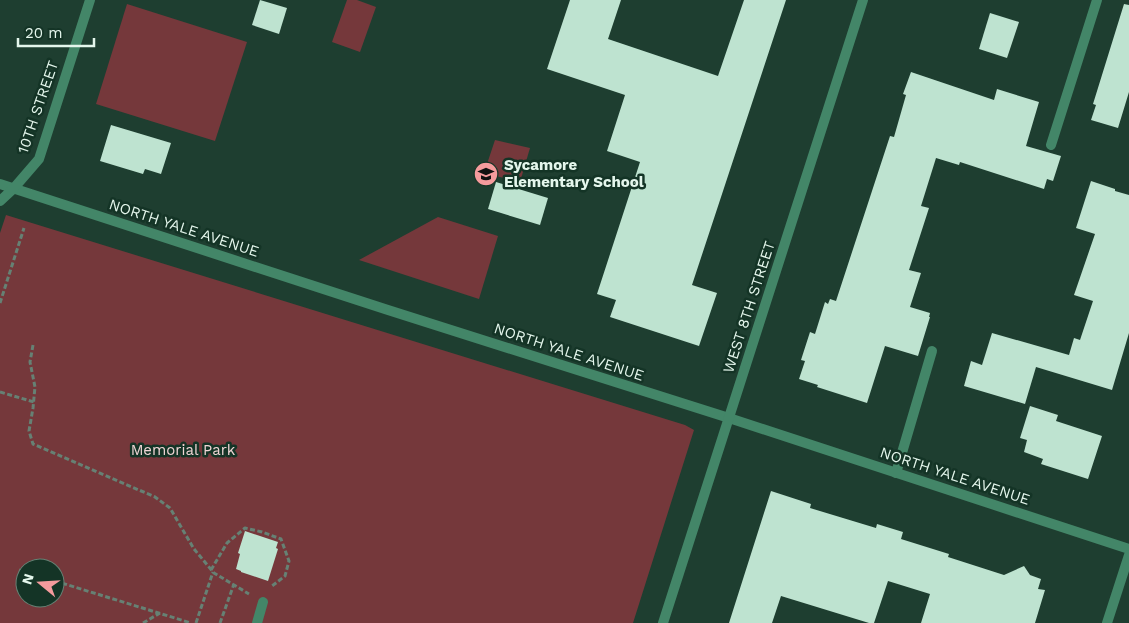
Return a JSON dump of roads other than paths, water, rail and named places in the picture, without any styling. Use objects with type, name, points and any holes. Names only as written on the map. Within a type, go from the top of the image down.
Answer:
[{"type":"street","name":"10TH STREET","points":[[0,201],[39,159],[90,0]]},
{"type":"street","name":"WEST 8TH STREET","points":[[663,623],[863,0]]},
{"type":"street","points":[[1051,145],[1097,0]]},
{"type":"street","name":"NORTH YALE AVENUE","points":[[0,184],[729,418],[1129,549]]},
{"type":"street","points":[[896,473],[932,351]]},
{"type":"street","points":[[1107,623],[1129,555]]},
{"type":"street","points":[[257,623],[263,602]]},
{"type":"place","name":"Sycamore Elementary School","points":[[486,174]]},
{"type":"park label","name":"Memorial Park","points":[[183,450]]}]
